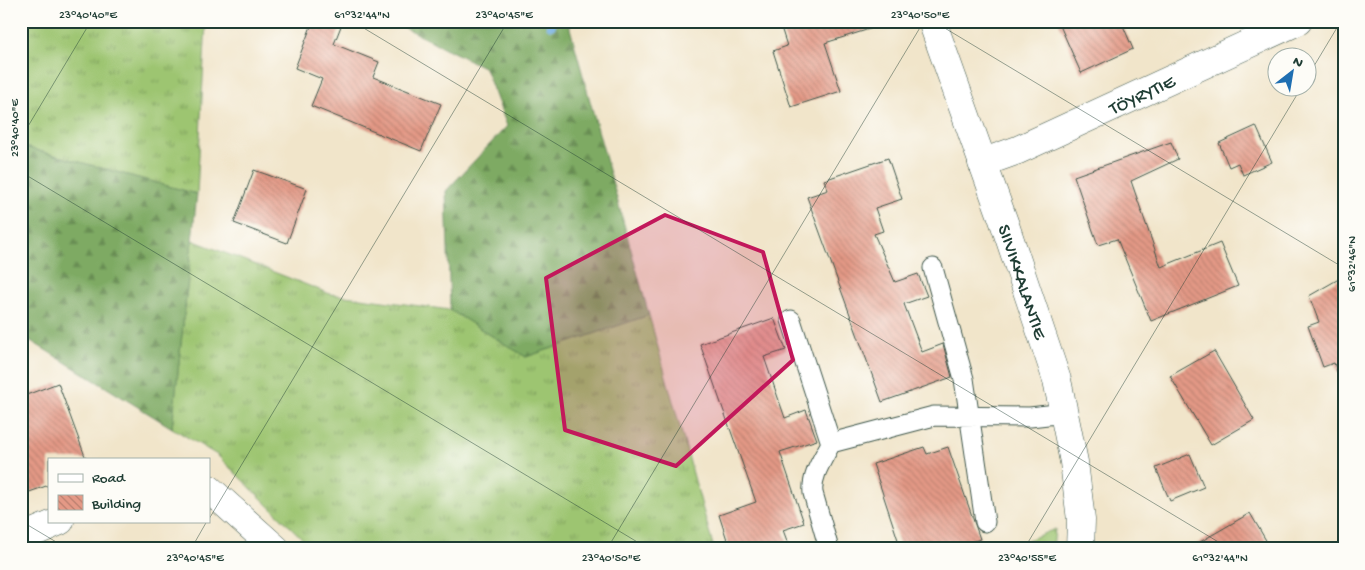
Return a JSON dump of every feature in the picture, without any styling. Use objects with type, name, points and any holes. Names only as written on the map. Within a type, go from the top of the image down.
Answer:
[{"type":"main road","name":"SIIVIKKALANTIE","points":[[932,21],[1057,380],[1076,472],[1081,520],[1080,549]]},
{"type":"main road","name":"TÖYRYTIE","points":[[982,163],[1018,150],[1298,21]]},
{"type":"main road","points":[[210,489],[276,549]]},
{"type":"main road","points":[[21,538],[58,522]]},
{"type":"lane","points":[[932,268],[964,379],[985,522]]},
{"type":"lane","points":[[792,320],[831,443],[812,485],[829,549]]},
{"type":"lane","points":[[831,443],[934,416],[1030,417],[1065,413]]},
{"type":"highlighted area","points":[[665,215],[763,252],[793,360],[676,466],[565,430],[546,278]]},
{"type":"green space","points":[[21,21],[206,21],[197,194],[21,146]]},
{"type":"green space","points":[[391,21],[568,21],[649,315],[526,357],[450,310],[446,191],[507,126],[485,68]]},
{"type":"green space","points":[[21,146],[197,194],[172,428],[21,335]]},
{"type":"green space","points":[[192,240],[330,294],[450,310],[526,357],[649,315],[714,549],[313,549],[217,455],[172,428]]},
{"type":"green space","points":[[1055,529],[1053,549],[1006,549]]},
{"type":"building","points":[[313,21],[343,21],[334,44],[379,62],[373,77],[441,104],[421,151],[311,106],[322,79],[295,68]]},
{"type":"building","points":[[779,21],[875,21],[876,27],[825,43],[841,91],[791,107],[773,51],[787,46]]},
{"type":"building","points":[[1058,21],[1121,21],[1133,49],[1081,73]]},
{"type":"building","points":[[1256,126],[1272,162],[1243,175],[1238,163],[1229,167],[1219,143]]},
{"type":"building","points":[[1171,142],[1178,159],[1131,181],[1161,267],[1220,243],[1238,286],[1151,321],[1117,239],[1098,245],[1074,176]]},
{"type":"building","points":[[888,158],[902,199],[875,208],[883,231],[874,234],[895,282],[918,274],[927,296],[904,304],[922,352],[943,344],[952,377],[882,402],[807,197],[828,190],[824,180]]},
{"type":"building","points":[[254,170],[307,189],[287,243],[234,223]]},
{"type":"building","points":[[1344,276],[1344,381],[1341,382],[1334,363],[1323,367],[1308,326],[1319,322],[1309,296]]},
{"type":"building","points":[[774,318],[786,350],[764,357],[785,418],[806,410],[817,440],[780,452],[804,523],[783,530],[790,549],[730,549],[719,515],[756,502],[700,344]]},
{"type":"building","points":[[1214,351],[1254,420],[1211,445],[1170,376]]},
{"type":"building","points":[[58,383],[86,458],[48,458],[48,485],[21,495],[21,397]]},
{"type":"building","points":[[924,447],[927,454],[948,447],[980,539],[951,549],[901,549],[873,464]]},
{"type":"building","points":[[1190,454],[1204,487],[1170,501],[1156,468]]},
{"type":"building","points":[[1250,513],[1271,549],[1188,549]]},
{"type":"waterway","points":[[550,21],[551,25]]}]
